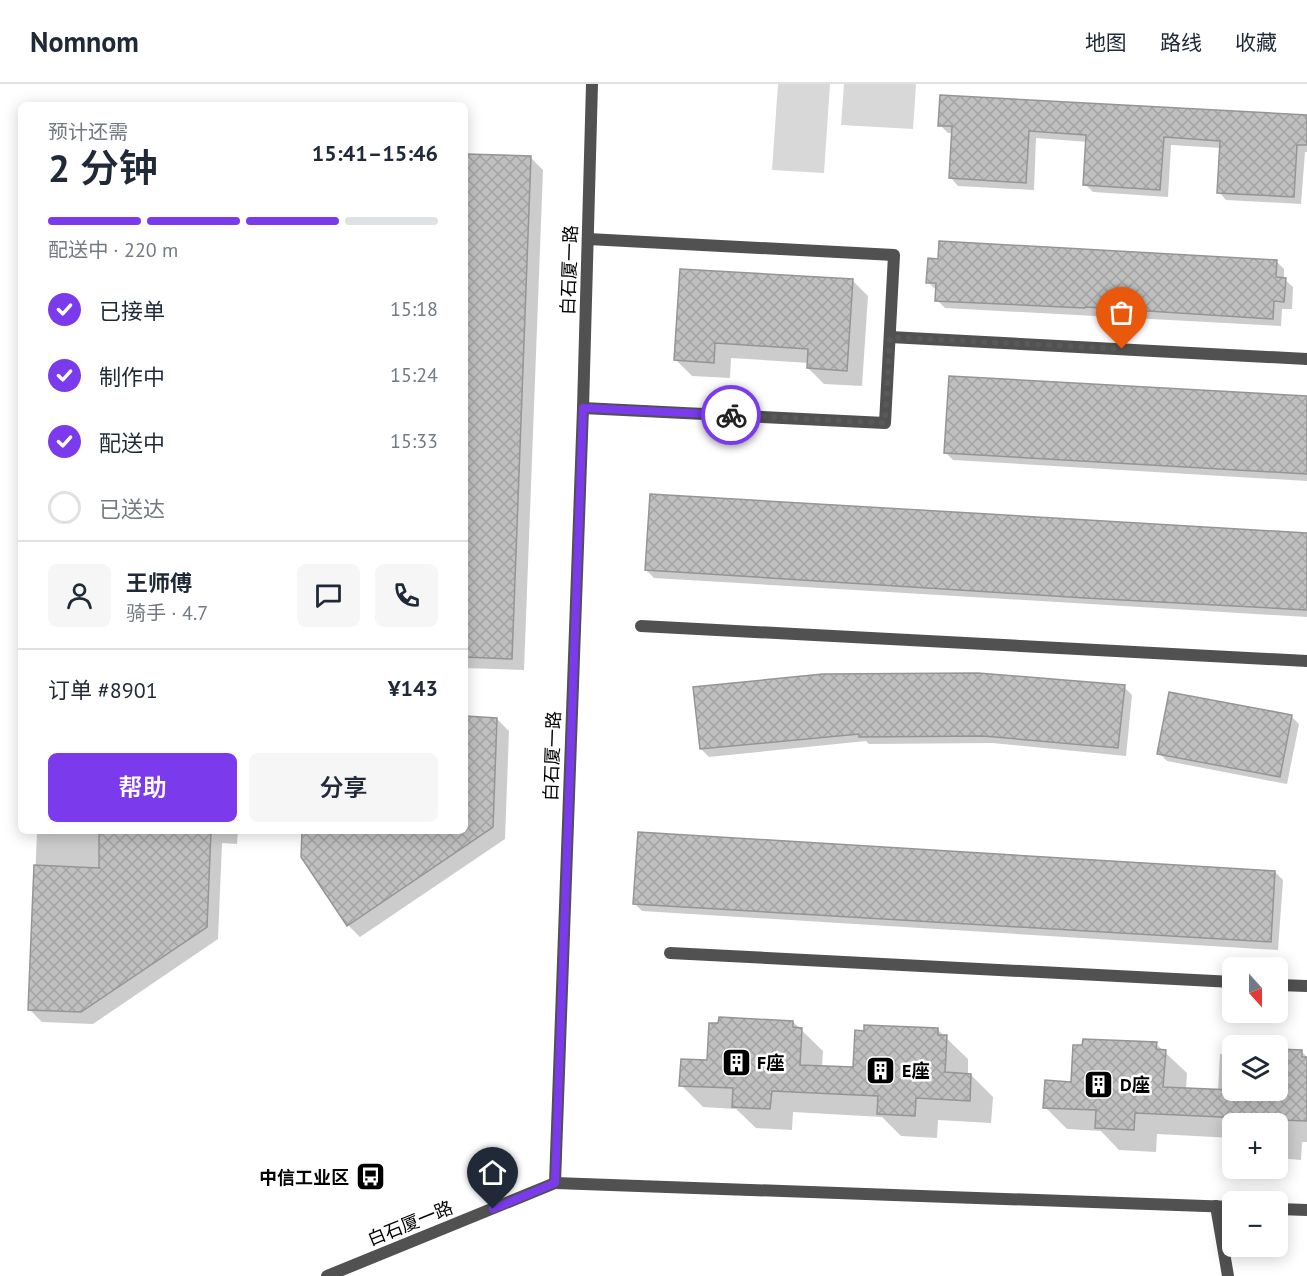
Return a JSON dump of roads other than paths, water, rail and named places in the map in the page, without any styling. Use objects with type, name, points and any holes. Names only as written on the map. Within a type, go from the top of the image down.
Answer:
[{"type":"street","name":"白石厦一路","points":[[327,1276],[555,1183],[583,408],[592,84]]},
{"type":"street","points":[[583,408],[885,423],[894,255],[588,239]]},
{"type":"street","points":[[890,337],[1307,359]]},
{"type":"street","points":[[641,626],[1307,661]]},
{"type":"street","points":[[670,953],[1222,981]]},
{"type":"street","points":[[1288,985],[1307,986]]},
{"type":"street","points":[[555,1183],[1222,1206]]},
{"type":"street","points":[[1215,1206],[1228,1276]]},
{"type":"street","points":[[1288,1209],[1307,1210]]},
{"type":"place","name":"F座","points":[[736,1062]]},
{"type":"place","name":"E座","points":[[881,1070]]},
{"type":"place","name":"D座","points":[[1099,1084]]},
{"type":"place","name":"中信工业区","points":[[370,1177]]}]
